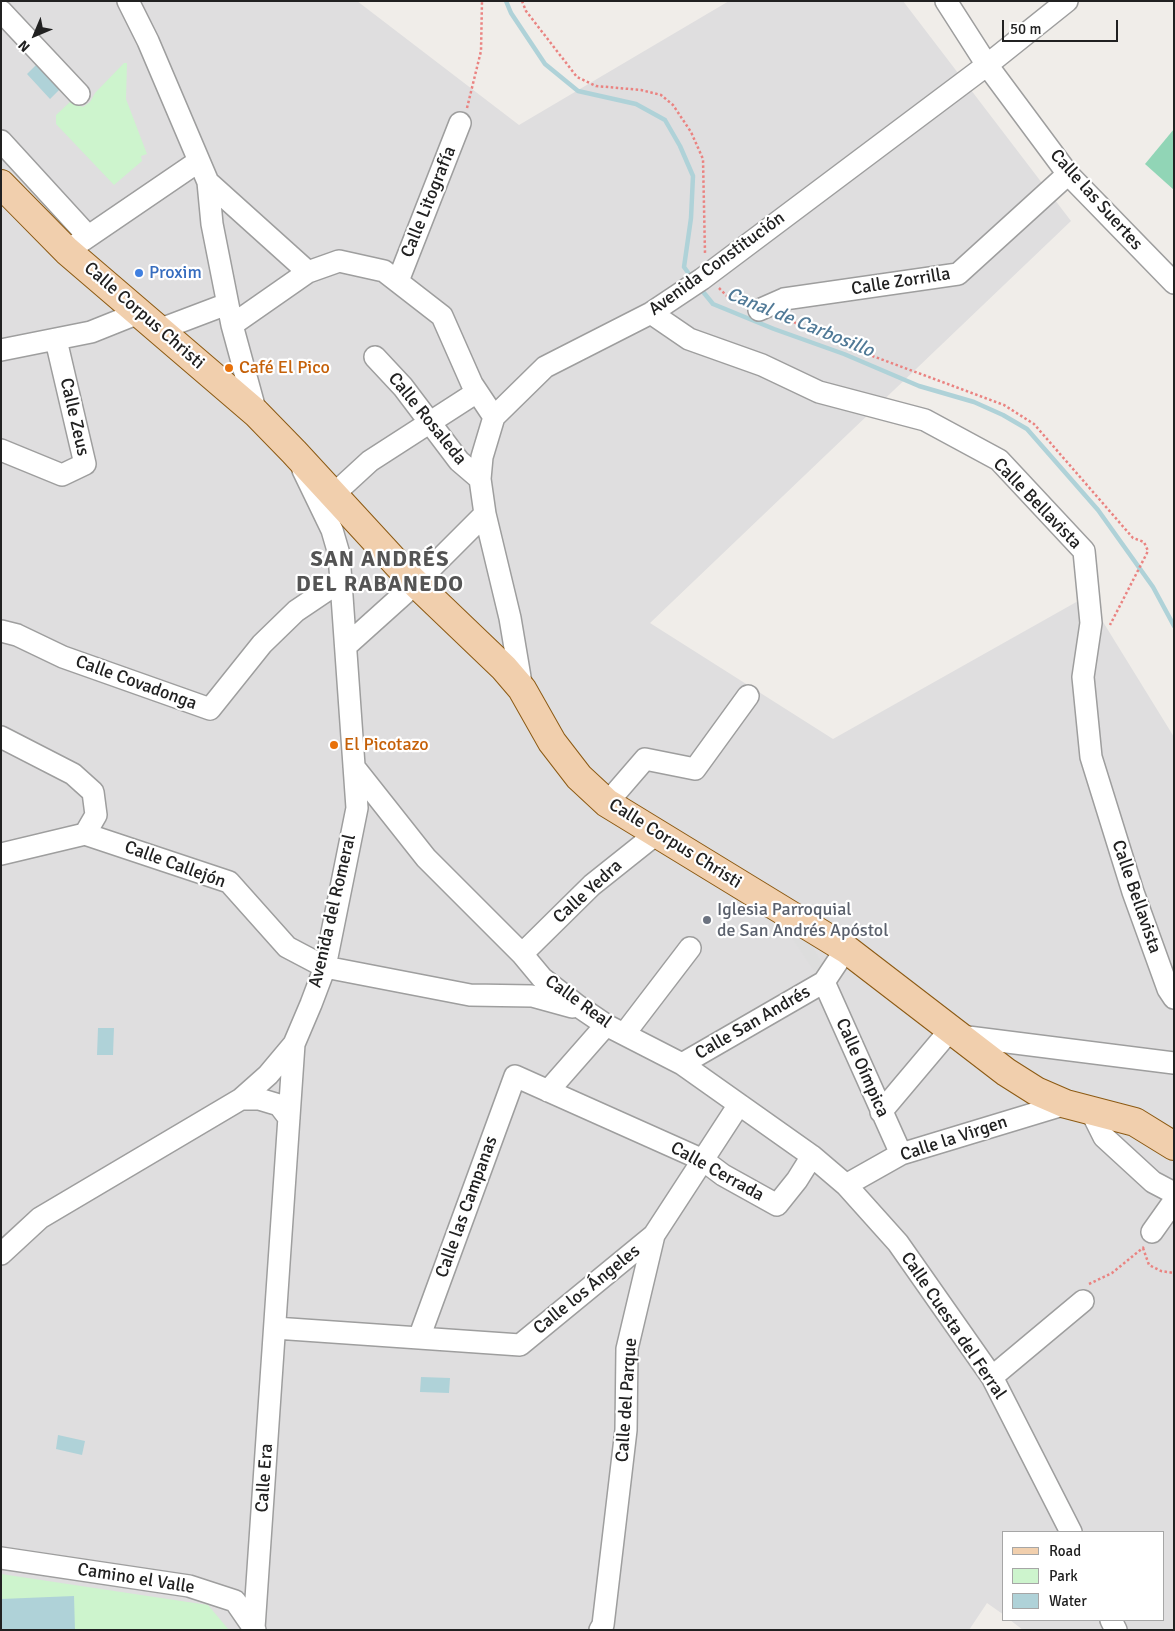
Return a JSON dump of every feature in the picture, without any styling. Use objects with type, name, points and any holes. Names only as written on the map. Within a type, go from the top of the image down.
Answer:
[{"type":"main road","name":"Calle Corpus Christi","points":[[1,184],[78,244],[151,321],[256,413],[294,452],[338,513],[493,657],[522,689],[552,742],[579,777],[607,803],[846,949],[1036,1091],[1079,1108],[1135,1122],[1174,1146]]},
{"type":"street","points":[[128,1],[148,41],[208,182],[212,224],[232,324],[256,413]]},
{"type":"street","name":"Calle las Suertes","points":[[946,1],[988,65],[1068,174],[1174,283]]},
{"type":"street","name":"Avenida Constitución","points":[[522,689],[514,636],[485,514],[480,479],[482,457],[494,417],[545,367],[651,313],[702,279],[988,65],[1067,1]]},
{"type":"street","points":[[1,11],[78,94]]},
{"type":"street","name":"Calle Litografía","points":[[398,282],[460,124]]},
{"type":"street","points":[[1,141],[78,244],[200,161]]},
{"type":"street","name":"Calle Zorrilla","points":[[759,310],[784,299],[958,274],[1068,174]]},
{"type":"street","points":[[208,182],[308,272]]},
{"type":"street","points":[[232,324],[308,272],[339,261],[384,271],[442,316],[477,392],[494,417]]},
{"type":"street","points":[[1,350],[228,304]]},
{"type":"street","name":"Calle Bellavista","points":[[651,313],[689,339],[762,365],[818,392],[925,420],[999,460],[1084,552],[1091,623],[1083,677],[1091,757],[1133,892],[1168,989],[1174,998]]},
{"type":"street","name":"Calle Zeus","points":[[1,450],[62,475],[85,464],[56,340]]},
{"type":"street","name":"Calle Rosaleda","points":[[375,357],[430,422],[459,461],[480,479]]},
{"type":"street","points":[[338,513],[370,462],[477,392]]},
{"type":"street","name":"Avenida del Romeral","points":[[1,1254],[40,1218],[241,1099],[268,1076],[294,1044],[324,967],[357,808],[339,554],[338,513]]},
{"type":"street","points":[[346,646],[415,584],[485,514]]},
{"type":"street","name":"Calle Covadonga","points":[[1,631],[17,635],[64,657],[210,709],[262,644],[296,611],[342,580]]},
{"type":"street","points":[[493,657],[514,636]]},
{"type":"street","points":[[607,803],[645,759],[695,769],[748,696]]},
{"type":"street","points":[[1,737],[73,774],[93,792],[96,815],[85,834],[1,854]]},
{"type":"street","name":"Calle Real","points":[[354,767],[426,858],[522,954],[542,978],[584,1010],[682,1064],[738,1106],[812,1156],[846,1185]]},
{"type":"street","name":"Calle Callejón","points":[[85,834],[229,882],[287,947],[324,967],[470,995],[532,996],[584,1010]]},
{"type":"street","name":"Calle Yedra","points":[[522,954],[592,885],[656,834]]},
{"type":"street","points":[[548,1091],[616,1029],[690,948]]},
{"type":"street","points":[[824,982],[846,949]]},
{"type":"street","name":"Calle San Andrés","points":[[682,1064],[824,982]]},
{"type":"street","name":"Calle Oímpica","points":[[824,982],[901,1154]]},
{"type":"street","points":[[881,1112],[956,1033],[1174,1062]]},
{"type":"street","name":"Calle Era","points":[[255,1629],[294,1044]]},
{"type":"street","name":"Calle Cerrada","points":[[515,1076],[703,1160],[723,1175],[777,1205],[797,1180],[812,1156]]},
{"type":"street","name":"Calle las Campanas","points":[[420,1338],[515,1076]]},
{"type":"street","points":[[241,1099],[258,1099],[279,1105],[289,1118]]},
{"type":"street","name":"Calle del Parque","points":[[600,1630],[603,1625],[626,1430],[627,1349],[654,1235],[738,1106]]},
{"type":"street","points":[[1079,1108],[1104,1136],[1153,1182],[1174,1193]]},
{"type":"street","name":"Calle la Virgen","points":[[846,1185],[901,1154],[1079,1108]]},
{"type":"street","name":"Calle Cuesta del Ferral","points":[[846,1185],[898,1243],[992,1377],[1070,1531]]},
{"type":"street","points":[[1148,1240],[1174,1201]]},
{"type":"street","name":"Calle los Ángeles","points":[[420,1338],[520,1345],[654,1235]]},
{"type":"street","points":[[992,1377],[1083,1301]]},
{"type":"street","points":[[275,1328],[420,1338]]},
{"type":"street","name":"Camino el Valle","points":[[1,1558],[189,1586],[235,1602],[255,1629]]},
{"type":"path","points":[[460,124],[467,106],[481,51],[482,1]]},
{"type":"path","points":[[1134,578],[1143,560]]},
{"type":"path","points":[[1148,1240],[1149,1265],[1161,1271],[1174,1273]]},
{"type":"path","points":[[1083,1301],[1088,1284],[1112,1273],[1148,1240]]},
{"type":"shaded area","points":[[1,1],[357,1],[519,125],[729,1],[903,1],[1071,221],[650,623],[833,739],[1087,596],[1174,737],[1174,1630],[1023,1630],[1011,1621],[1165,1621],[1165,1531],[1002,1531],[1002,1614],[987,1603],[969,1630],[1,1630]]},
{"type":"shaded area","points":[[790,935],[807,937],[829,976],[819,978]]},
{"type":"green space","points":[[124,63],[127,63],[126,99],[147,154],[141,156],[142,161],[114,185],[56,124],[56,115],[70,102],[83,107],[90,102],[95,93]]},
{"type":"green space","points":[[1174,129],[1174,190],[1145,164]]},
{"type":"green space","points":[[1,1574],[208,1605],[229,1630],[1,1630]]},
{"type":"water","points":[[36,65],[60,89],[50,99],[27,74]]},
{"type":"water","points":[[98,1028],[114,1028],[113,1055],[97,1055]]},
{"type":"water","points":[[421,1377],[450,1378],[449,1393],[420,1392]]},
{"type":"water","points":[[58,1435],[85,1441],[82,1455],[56,1449]]},
{"type":"water","points":[[74,1596],[75,1630],[1,1630],[1,1599]]},
{"type":"waterway","name":"Canal de Carbosillo","points":[[506,1],[511,13],[545,64],[578,91],[636,104],[665,120],[680,146],[693,176],[691,218],[684,267],[692,278]]},
{"type":"waterway","name":"Canal de Carbosillo","points":[[700,288],[713,304],[774,329],[844,354],[919,386],[974,402],[1003,415],[1027,429],[1098,510],[1153,587],[1174,626]]},
{"type":"place","name":"Proxim","points":[[139,273]]},
{"type":"place","name":"Café El Pico","points":[[229,368]]},
{"type":"place","name":"El Picotazo","points":[[334,745]]},
{"type":"place","name":"Iglesia Parroquial de San Andrés Apóstol","points":[[707,920]]},
{"type":"district","name":"SAN ANDRÉS DEL RABANEDO","points":[[380,572]]}]
